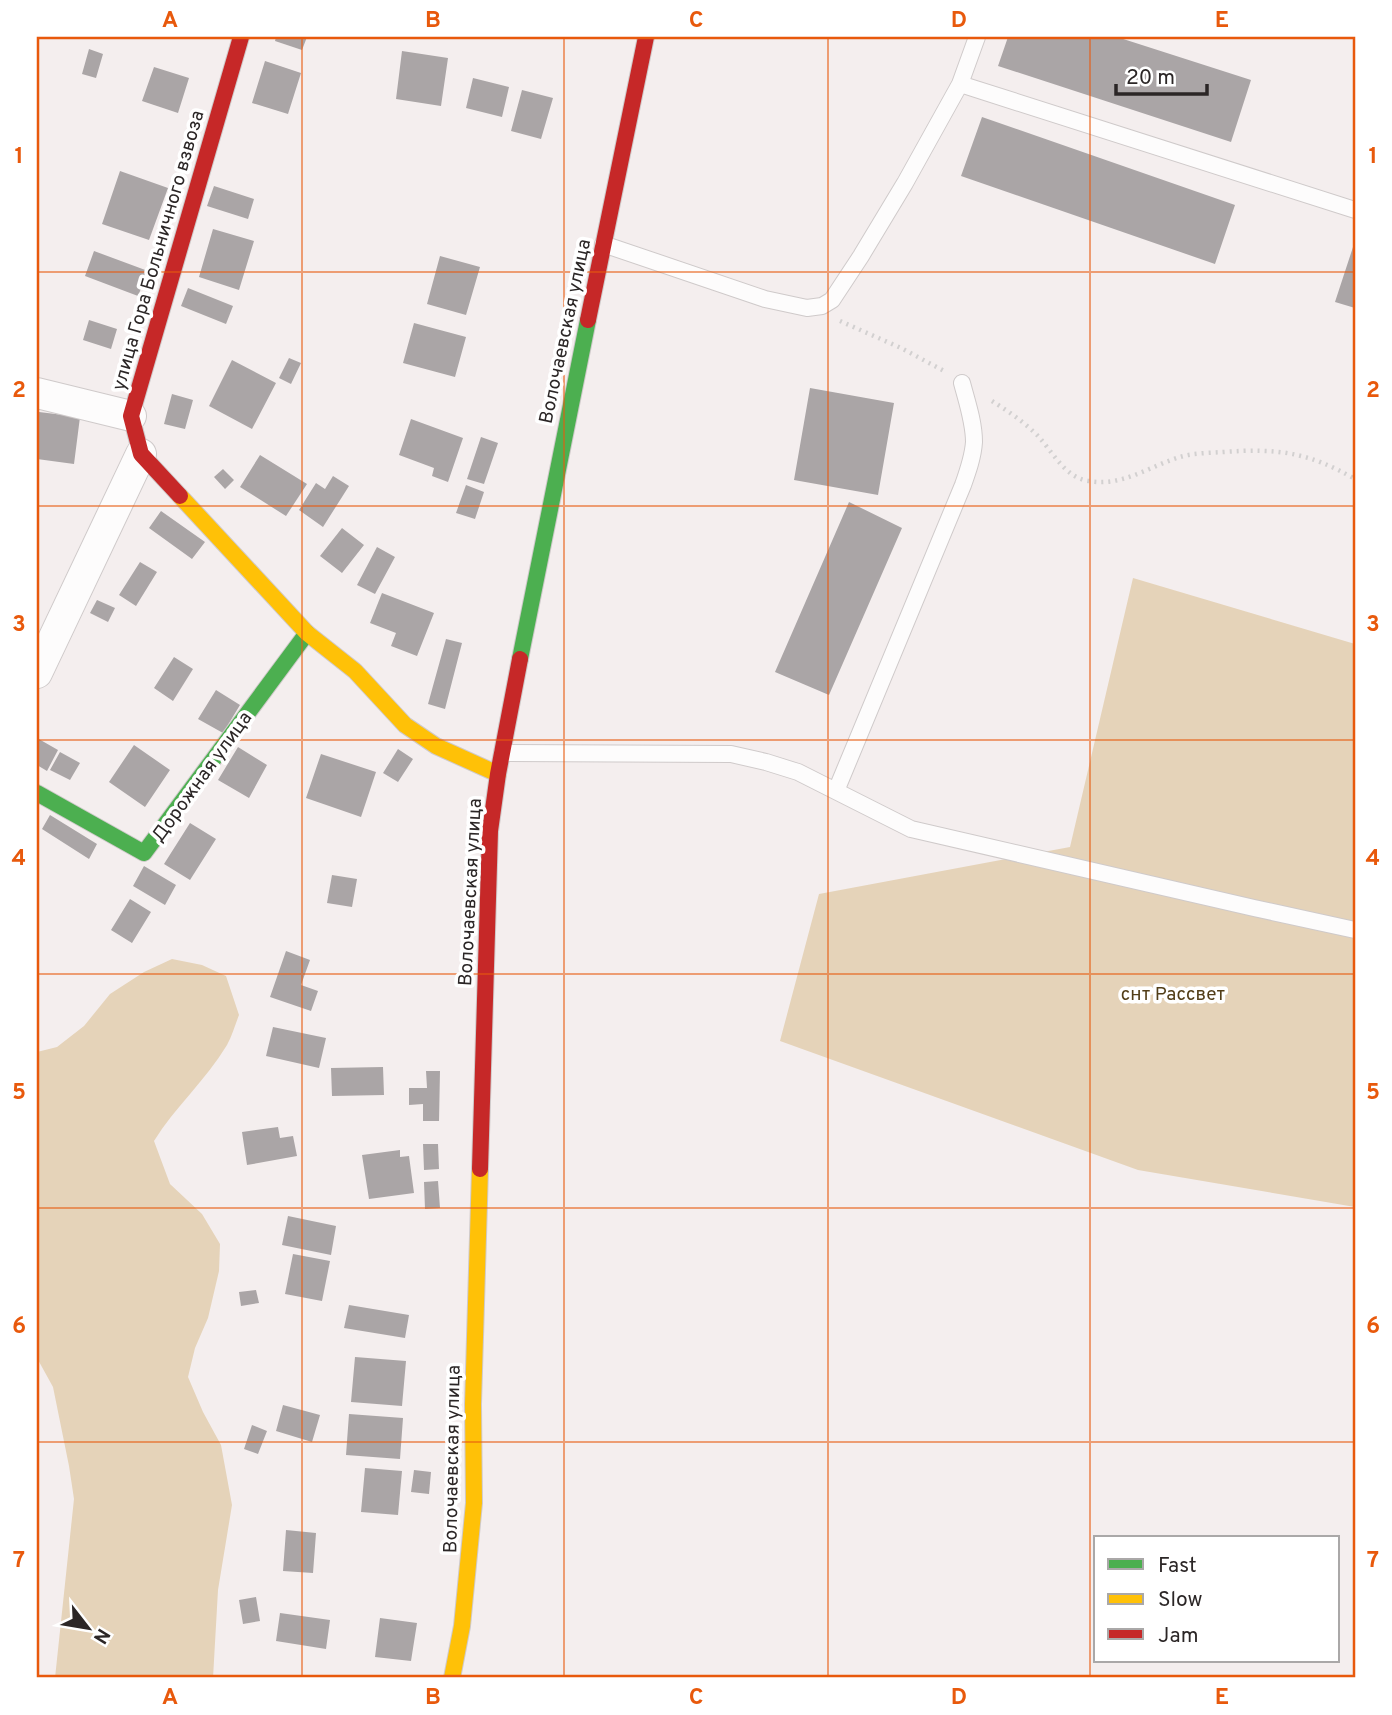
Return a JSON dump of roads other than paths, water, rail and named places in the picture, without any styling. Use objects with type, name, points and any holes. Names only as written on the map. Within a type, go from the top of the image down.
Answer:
[{"type":"main road","name":"улица Гора Больничного взвоза","points":[[241,37],[131,416],[141,454],[307,633],[355,671],[405,726],[436,746],[498,774]]},
{"type":"main road","name":"Волочаевская улица","points":[[453,1678],[462,1626],[474,1503],[473,1404],[491,819],[555,479],[646,37]]},
{"type":"main road","name":"Дорожная улица","points":[[37,793],[144,853],[307,633]]},
{"type":"street","points":[[37,393],[131,416]]},
{"type":"street","points":[[37,673],[141,454]]},
{"type":"lane","points":[[603,244],[765,299],[807,308],[822,306],[832,300],[905,183],[960,84],[977,37]]},
{"type":"lane","points":[[960,84],[1355,210]]},
{"type":"lane","points":[[836,791],[967,474],[974,443],[971,417],[962,383]]},
{"type":"lane","points":[[502,753],[732,754],[798,772],[912,828],[1355,930]]},
{"type":"park label","name":"снт Рассвет","points":[[1173,993]]}]
